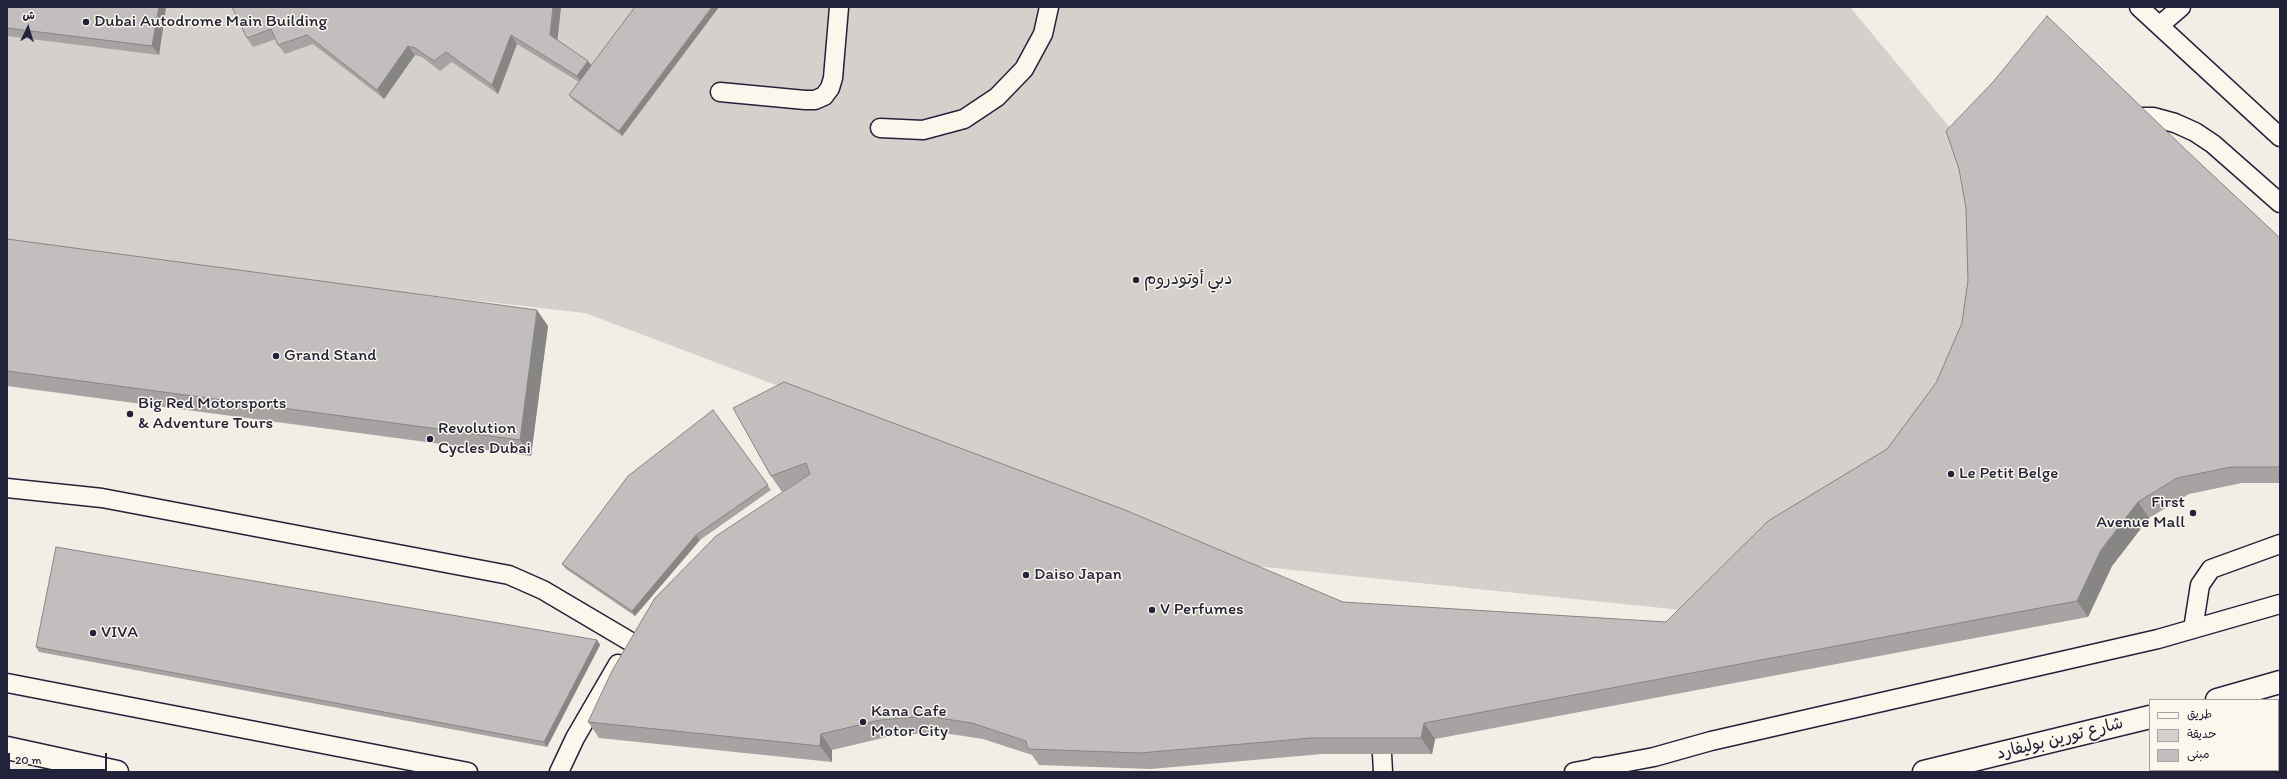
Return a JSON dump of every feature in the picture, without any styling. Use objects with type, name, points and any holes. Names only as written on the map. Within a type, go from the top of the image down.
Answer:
[{"type":"main road","points":[[2220,699],[2280,682]]},
{"type":"main road","name":"شارع تورين بوليفارد","points":[[1924,772],[2149,717]]},
{"type":"main road","points":[[7,748],[117,772]]},
{"type":"lane","points":[[720,92],[804,100],[815,100],[824,96],[830,88],[833,78],[839,7]]},
{"type":"lane","points":[[880,128],[923,130],[964,119],[997,98],[1024,69],[1043,34],[1049,7]]},
{"type":"lane","points":[[2139,7],[2280,137]]},
{"type":"lane","points":[[2160,26],[2181,7]]},
{"type":"lane","points":[[2131,116],[2152,118],[2175,123],[2195,132],[2213,144],[2280,203]]},
{"type":"lane","points":[[7,488],[102,498],[509,575],[636,636],[575,738],[559,772]]},
{"type":"lane","points":[[2193,629],[2200,585],[2211,569],[2280,544]]},
{"type":"lane","points":[[1574,772],[1596,770],[1654,757],[1711,741],[2193,629],[2280,604]]},
{"type":"lane","points":[[7,683],[468,772]]},
{"type":"lane","points":[[1382,754],[1383,772]]},
{"type":"green space","name":"دبي أوتودروم","points":[[7,7],[1850,7],[1995,182],[1943,440],[1710,613],[1255,566],[585,313],[7,247]]},
{"type":"building","name":"Dubai Autodrome Main Building","points":[[7,7],[159,7],[152,46],[7,28]]},
{"type":"building","points":[[232,7],[553,7],[550,35],[588,61],[577,76],[511,35],[492,85],[446,52],[434,61],[415,48],[408,46],[377,90],[307,35],[278,45],[271,29],[247,38]]},
{"type":"building","points":[[635,7],[712,7],[619,131],[569,95]]},
{"type":"building","points":[[2047,16],[2280,238],[2280,467],[2231,467],[2177,478],[2138,502],[2101,550],[2077,601],[1424,723],[1421,738],[1311,738],[1140,753],[1028,749],[1026,741],[972,723],[926,716],[880,720],[821,734],[820,746],[588,722],[612,671],[655,598],[716,536],[810,474],[806,463],[771,476],[733,408],[784,382],[1125,510],[1343,602],[1666,622],[1768,521],[1887,449],[1936,383],[1962,323],[1968,280],[1966,208],[1959,169],[1946,131],[1993,82]]},
{"type":"building","name":"Grand Stand","points":[[7,239],[537,310],[520,440],[7,371]]},
{"type":"building","points":[[713,410],[768,485],[696,535],[632,611],[562,564],[628,476]]},
{"type":"building","points":[[56,547],[597,640],[544,742],[36,647]]},
{"type":"place","name":"Dubai Autodrome Main Building","points":[[86,22]]},
{"type":"place","name":"دبي أوتودروم","points":[[1136,280]]},
{"type":"place","name":"Grand Stand","points":[[276,356]]},
{"type":"place","name":"Big Red Motorsports & Adventure Tours","points":[[130,414]]},
{"type":"place","name":"Revolution Cycles Dubai","points":[[430,439]]},
{"type":"place","name":"Le Petit Belge","points":[[1951,474]]},
{"type":"place","name":"First Avenue Mall","points":[[2193,513]]},
{"type":"place","name":"Daiso Japan","points":[[1026,575]]},
{"type":"place","name":"V Perfumes","points":[[1152,610]]},
{"type":"place","name":"VIVA","points":[[93,633]]},
{"type":"place","name":"Kana Cafe Motor City","points":[[863,722]]}]
